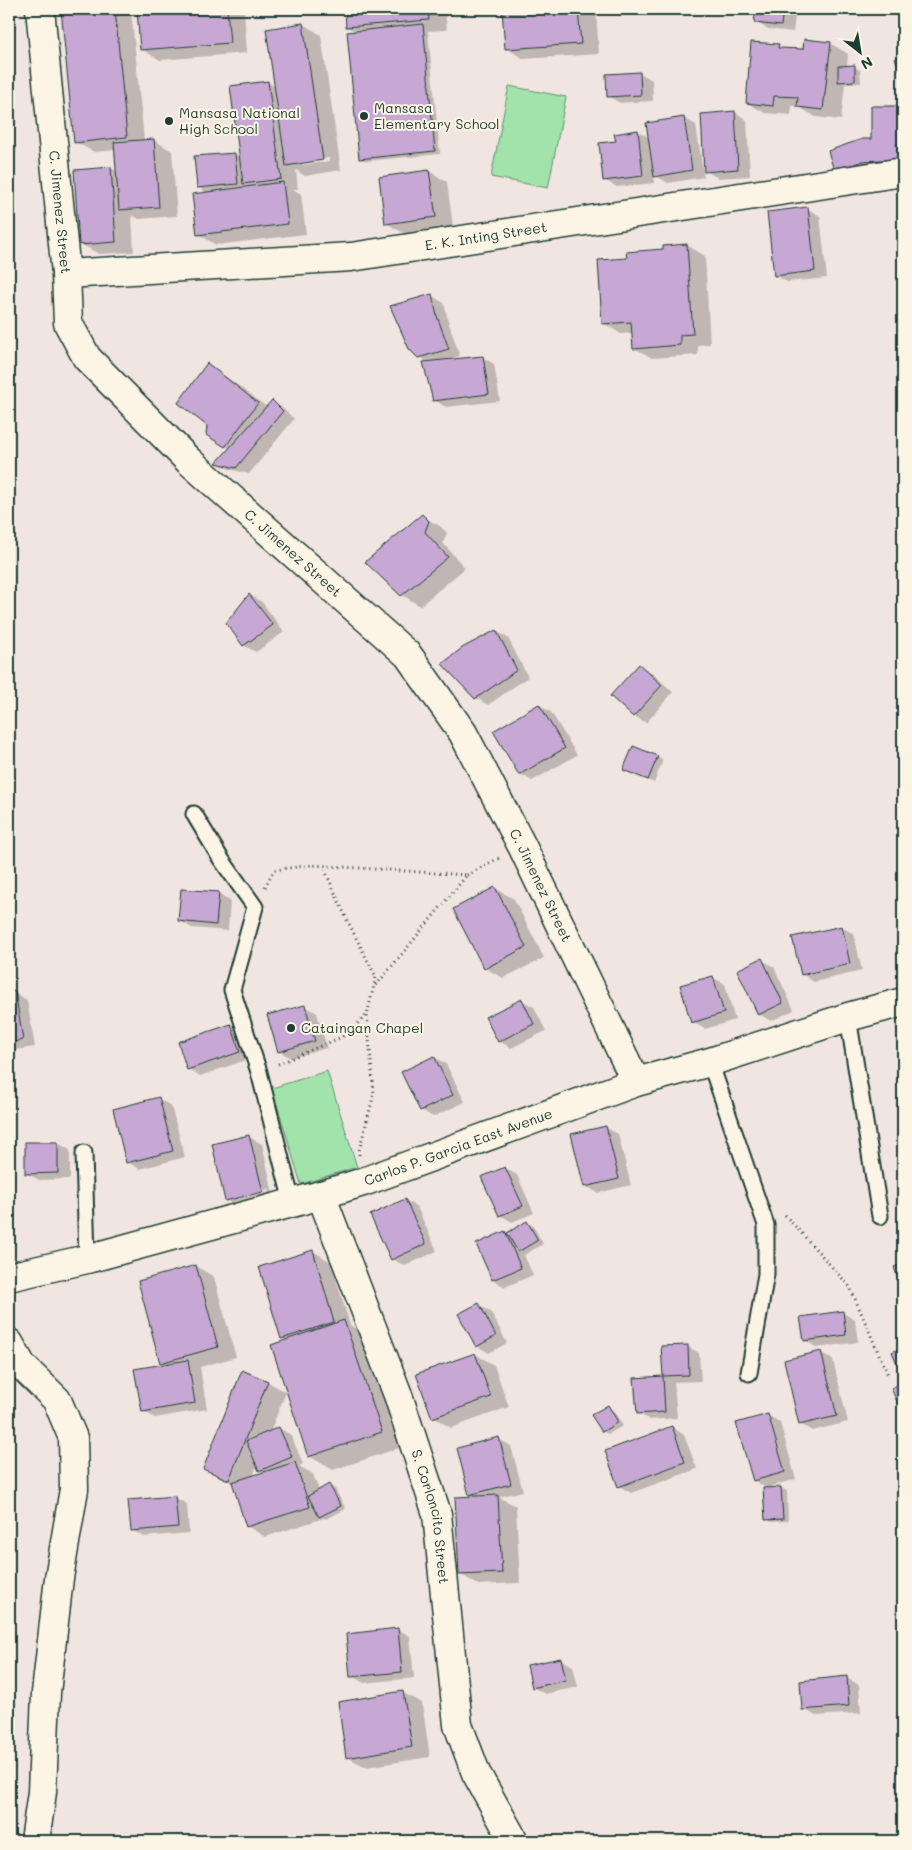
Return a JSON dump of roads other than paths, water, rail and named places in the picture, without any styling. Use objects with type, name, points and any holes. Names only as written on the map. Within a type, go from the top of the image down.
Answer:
[{"type":"street","name":"C. Jimenez Street","points":[[40,9],[66,274],[68,323],[87,358],[189,461],[408,655],[463,733],[522,846],[636,1082]]},
{"type":"street","name":"E. K. Inting Street","points":[[66,274],[350,257],[903,172]]},
{"type":"street","name":"Carlos P. Garcia East Avenue","points":[[9,1278],[87,1259],[321,1195],[363,1182],[636,1082],[710,1062],[848,1017],[903,1002]]},
{"type":"street","name":"S. Corloncito Street","points":[[321,1195],[398,1395],[437,1514],[458,1725],[476,1773],[514,1841]]},
{"type":"street","points":[[9,1347],[22,1366],[57,1400],[73,1438],[74,1489],[59,1578],[46,1693],[42,1792],[35,1841]]},
{"type":"lane","points":[[194,814],[221,859],[255,907],[232,990],[259,1072],[292,1202]]},
{"type":"lane","points":[[848,1017],[880,1216]]},
{"type":"lane","points":[[710,1062],[766,1225],[766,1274],[749,1373]]},
{"type":"lane","points":[[84,1153],[87,1259]]},
{"type":"place","name":"Mansasa Elementary School","points":[[364,116]]},
{"type":"place","name":"Mansasa National High School","points":[[169,121]]},
{"type":"place","name":"Cataingan Chapel","points":[[291,1028]]}]
